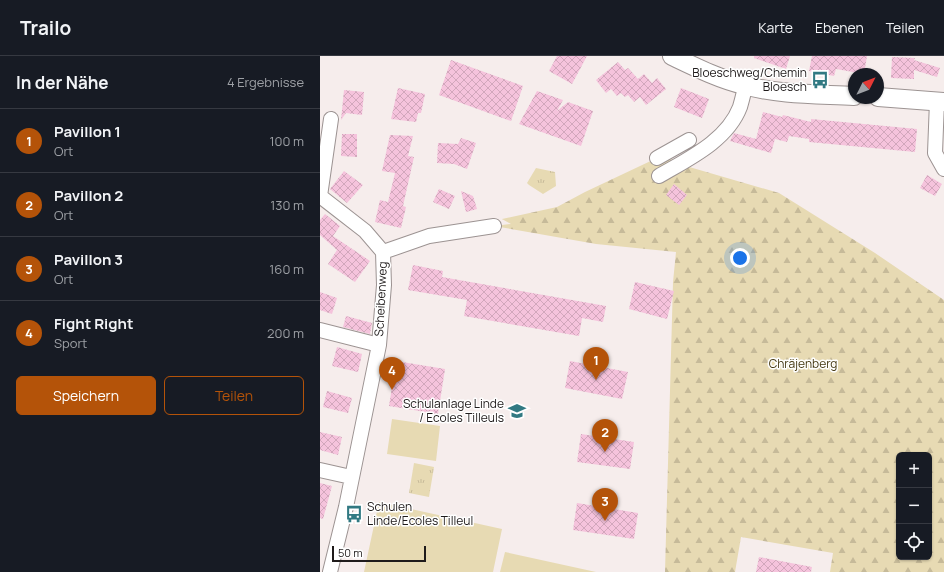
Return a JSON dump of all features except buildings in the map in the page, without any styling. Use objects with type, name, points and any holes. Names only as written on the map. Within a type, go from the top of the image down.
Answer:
[{"type":"main road","points":[[672,56],[727,80],[745,86],[786,92],[848,96]]},
{"type":"main road","points":[[884,97],[941,101]]},
{"type":"street","points":[[659,176],[706,148],[718,138],[740,108],[745,86]]},
{"type":"street","points":[[941,101],[935,153],[944,169]]},
{"type":"street","points":[[331,119],[320,196],[365,231],[383,252],[429,236],[494,226]]},
{"type":"street","points":[[657,158],[689,140]]},
{"type":"street","name":"Scheibenweg","points":[[327,568],[351,477],[379,345],[384,285],[383,252]]},
{"type":"street","points":[[320,330],[379,345]]},
{"type":"street","points":[[320,470],[351,477]]},
{"type":"green space","name":"Chräjenberg","points":[[657,158],[676,160],[679,164],[779,193],[875,253],[944,300],[944,572],[830,572],[833,553],[741,537],[735,572],[665,572],[673,282],[676,252],[596,244],[494,226],[511,224],[502,219],[557,207]]},
{"type":"green space","points":[[536,168],[555,172],[556,186],[543,194],[527,183]]},
{"type":"green space","points":[[392,419],[440,426],[436,461],[387,454]]},
{"type":"green space","points":[[414,463],[434,467],[429,497],[409,493]]},
{"type":"green space","points":[[379,502],[502,529],[493,572],[364,572]]},
{"type":"green space","points":[[505,552],[596,572],[500,572]]},
{"type":"place","name":"Bloeschweg/Chemin Bloesch","points":[[820,80]]},
{"type":"place","name":"Pavillon 1","points":[[596,380]]},
{"type":"place","name":"Fight Right","points":[[392,390]]},
{"type":"place","name":"Schulanlage Linde / Ecoles Tilleuls","points":[[517,411]]},
{"type":"place","name":"Pavillon 2","points":[[605,452]]},
{"type":"place","name":"Schulen Linde/Ecoles Tilleul","points":[[354,514]]},
{"type":"place","name":"Pavillon 3","points":[[605,521]]}]
